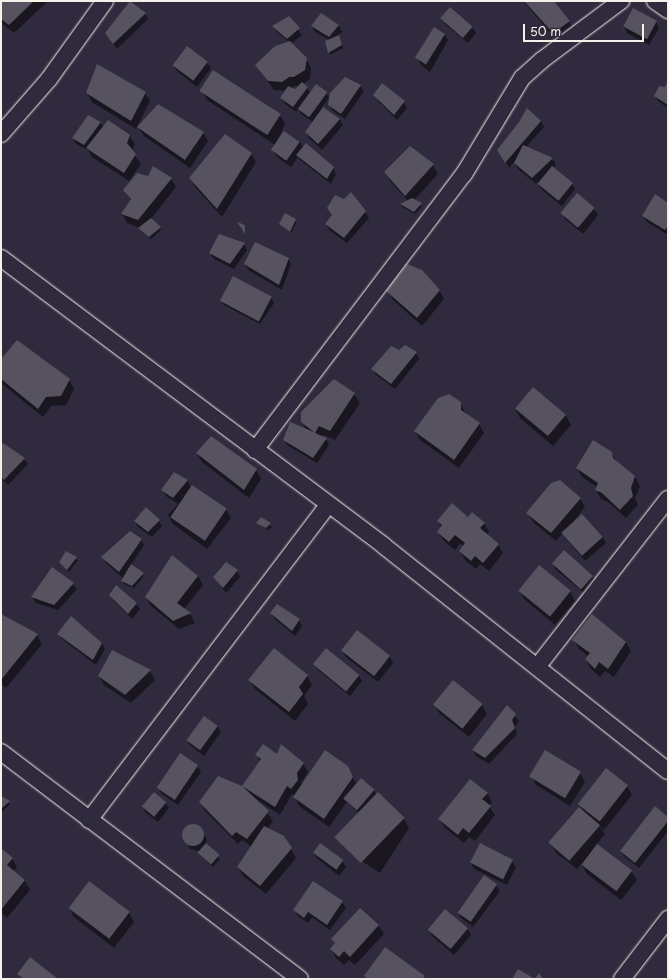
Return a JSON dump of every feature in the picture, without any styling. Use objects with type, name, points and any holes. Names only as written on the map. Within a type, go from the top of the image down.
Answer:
[{"type":"street","points":[[1,134],[49,79],[105,1]]},
{"type":"street","points":[[255,450],[464,174],[522,78],[542,60],[620,1]]},
{"type":"street","points":[[655,1],[668,10]]},
{"type":"street","points":[[1,258],[384,546],[668,771]]},
{"type":"street","points":[[537,667],[668,499]]},
{"type":"street","points":[[89,820],[328,505]]},
{"type":"street","points":[[1,752],[300,979]]},
{"type":"street","points":[[622,979],[668,919]]},
{"type":"building","points":[[1,1],[34,1],[9,25],[1,19]]},
{"type":"building","points":[[130,1],[146,13],[113,44],[105,33]]},
{"type":"building","points":[[524,1],[554,1],[570,21],[553,33]]},
{"type":"building","points":[[450,7],[473,27],[463,38],[440,18]]},
{"type":"building","points":[[633,8],[657,21],[647,39],[623,27]]},
{"type":"building","points":[[321,13],[339,25],[329,37],[311,26]]},
{"type":"building","points":[[289,16],[300,28],[287,39],[272,26]]},
{"type":"building","points":[[434,27],[445,34],[426,64],[415,58]]},
{"type":"building","points":[[339,35],[342,45],[328,53],[325,41]]},
{"type":"building","points":[[290,41],[307,58],[305,70],[282,82],[268,81],[255,65],[275,46]]},
{"type":"building","points":[[187,46],[208,62],[193,81],[173,65]]},
{"type":"building","points":[[97,64],[146,92],[131,121],[86,93]]},
{"type":"building","points":[[213,70],[281,114],[267,135],[199,91]]},
{"type":"building","points":[[345,77],[361,85],[341,114],[328,105],[330,93]]},
{"type":"building","points":[[668,80],[668,105],[654,96],[659,86],[665,87]]},
{"type":"building","points":[[302,82],[308,87],[293,107],[280,98],[288,86],[295,89]]},
{"type":"building","points":[[382,83],[405,101],[394,115],[373,95]]},
{"type":"building","points":[[316,84],[327,92],[309,117],[298,109]]},
{"type":"building","points":[[158,104],[204,132],[185,160],[137,127]]},
{"type":"building","points":[[323,107],[340,119],[318,144],[305,132]]},
{"type":"building","points":[[527,108],[541,121],[505,163],[497,150],[519,122]]},
{"type":"building","points":[[88,115],[101,122],[84,145],[72,138]]},
{"type":"building","points":[[108,120],[130,135],[127,143],[136,154],[124,173],[86,148]]},
{"type":"building","points":[[284,131],[300,142],[286,161],[271,150]]},
{"type":"building","points":[[225,134],[252,153],[217,209],[189,178]]},
{"type":"building","points":[[306,143],[334,167],[327,179],[296,155]]},
{"type":"building","points":[[523,145],[553,158],[532,178],[514,163]]},
{"type":"building","points":[[410,146],[434,164],[405,196],[384,172]]},
{"type":"building","points":[[153,166],[172,178],[138,220],[121,214],[131,199],[123,190],[137,173],[148,176]]},
{"type":"building","points":[[552,166],[573,183],[559,201],[538,184]]},
{"type":"building","points":[[351,192],[366,211],[344,238],[325,224],[332,215],[327,208],[335,195],[344,199]]},
{"type":"building","points":[[577,193],[595,208],[578,228],[560,213]]},
{"type":"building","points":[[655,194],[668,203],[668,226],[665,230],[642,216]]},
{"type":"building","points":[[412,198],[422,203],[414,212],[400,204]]},
{"type":"building","points":[[285,213],[296,219],[290,232],[279,224]]},
{"type":"building","points":[[151,218],[161,227],[149,237],[138,228]]},
{"type":"building","points":[[237,222],[245,225],[245,234]]},
{"type":"building","points":[[219,234],[245,243],[230,264],[209,253]]},
{"type":"building","points":[[255,242],[289,258],[279,285],[244,264]]},
{"type":"building","points":[[407,264],[422,270],[440,290],[417,318],[386,291]]},
{"type":"building","points":[[233,276],[272,297],[259,321],[220,301]]},
{"type":"building","points":[[17,340],[70,379],[61,396],[46,397],[38,409],[1,379],[1,359]]},
{"type":"building","points":[[405,345],[417,352],[391,384],[371,369],[391,346],[399,350]]},
{"type":"building","points":[[334,379],[355,393],[330,431],[319,426],[315,433],[327,438],[313,458],[283,440],[290,422],[314,432],[301,422],[301,412]]},
{"type":"building","points":[[533,387],[566,415],[548,436],[515,408]]},
{"type":"building","points":[[449,394],[461,402],[461,410],[480,423],[454,460],[414,431],[438,398]]},
{"type":"building","points":[[211,436],[257,469],[244,490],[196,453]]},
{"type":"building","points":[[593,440],[612,452],[613,458],[635,476],[631,488],[633,496],[620,510],[602,493],[595,490],[598,483],[576,468]]},
{"type":"building","points":[[3,443],[25,458],[4,480],[1,477],[1,445]]},
{"type":"building","points":[[174,472],[188,480],[173,498],[161,490]]},
{"type":"building","points":[[560,480],[581,498],[551,533],[526,513],[551,483]]},
{"type":"building","points":[[192,485],[227,508],[205,541],[170,517]]},
{"type":"building","points":[[452,503],[468,517],[472,512],[485,523],[480,528],[499,544],[483,563],[475,556],[471,561],[459,551],[465,543],[455,535],[449,542],[437,532],[442,525],[437,521]]},
{"type":"building","points":[[146,507],[160,520],[148,532],[134,521]]},
{"type":"building","points":[[582,514],[603,537],[582,556],[561,533]]},
{"type":"building","points":[[261,517],[271,523],[266,528],[256,523]]},
{"type":"building","points":[[130,531],[142,539],[119,572],[101,557]]},
{"type":"building","points":[[564,550],[593,576],[581,589],[552,563]]},
{"type":"building","points":[[66,551],[77,557],[67,570],[59,562]]},
{"type":"building","points":[[172,555],[198,576],[177,603],[191,613],[173,621],[145,597]]},
{"type":"building","points":[[226,562],[238,570],[223,588],[213,577]]},
{"type":"building","points":[[131,564],[144,573],[132,586],[121,581]]},
{"type":"building","points":[[539,565],[571,591],[550,616],[518,591]]},
{"type":"building","points":[[52,567],[74,583],[54,605],[31,597]]},
{"type":"building","points":[[116,585],[137,603],[128,614],[109,595]]},
{"type":"building","points":[[277,604],[300,619],[292,631],[270,613]]},
{"type":"building","points":[[1,614],[38,634],[1,680]]},
{"type":"building","points":[[592,614],[626,642],[608,669],[599,662],[595,669],[585,659],[590,653],[572,640]]},
{"type":"building","points":[[71,616],[102,643],[93,660],[57,634]]},
{"type":"building","points":[[357,630],[390,656],[374,676],[341,650]]},
{"type":"building","points":[[274,648],[308,675],[299,687],[303,694],[289,712],[248,680]]},
{"type":"building","points":[[326,648],[359,675],[346,691],[313,664]]},
{"type":"building","points":[[112,650],[151,670],[125,695],[98,676]]},
{"type":"building","points":[[453,680],[483,704],[462,729],[433,705]]},
{"type":"building","points":[[507,705],[516,714],[512,720],[515,728],[485,758],[472,750]]},
{"type":"building","points":[[204,716],[218,726],[200,750],[186,740]]},
{"type":"building","points":[[263,744],[277,754],[281,744],[304,763],[297,773],[298,780],[291,789],[287,786],[275,807],[242,786],[261,759],[255,755]]},
{"type":"building","points":[[325,750],[348,766],[353,777],[324,819],[293,797]]},
{"type":"building","points":[[545,750],[581,772],[565,798],[529,777]]},
{"type":"building","points":[[180,753],[198,765],[175,800],[157,788]]},
{"type":"building","points":[[606,768],[628,785],[600,821],[578,804]]},
{"type":"building","points":[[218,776],[242,786],[269,811],[247,839],[236,832],[232,836],[199,802]]},
{"type":"building","points":[[361,778],[375,790],[357,810],[343,798]]},
{"type":"building","points":[[470,779],[488,793],[482,799],[491,806],[469,833],[463,828],[458,835],[438,819]]},
{"type":"building","points":[[154,792],[166,802],[154,817],[142,807]]},
{"type":"building","points":[[378,792],[405,818],[361,863],[334,837]]},
{"type":"building","points":[[1,796],[10,801],[1,809]]},
{"type":"building","points":[[655,806],[668,817],[668,821],[635,863],[620,851]]},
{"type":"building","points":[[579,807],[600,825],[569,861],[548,842]]},
{"type":"building","points":[[193,824],[201,827],[204,835],[201,843],[193,846],[185,843],[182,835],[185,827]]},
{"type":"building","points":[[264,826],[284,836],[292,848],[260,886],[237,867]]},
{"type":"building","points":[[206,843],[220,855],[211,865],[197,853]]},
{"type":"building","points":[[320,843],[343,860],[336,870],[313,853]]},
{"type":"building","points":[[480,843],[513,860],[503,879],[470,863]]},
{"type":"building","points":[[597,844],[632,870],[616,891],[581,865]]},
{"type":"building","points":[[1,848],[13,858],[7,865],[25,880],[1,910]]},
{"type":"building","points":[[484,875],[497,884],[471,922],[458,913]]},
{"type":"building","points":[[89,881],[130,912],[109,939],[69,908]]},
{"type":"building","points":[[313,881],[343,901],[327,925],[308,912],[304,918],[293,910]]},
{"type":"building","points":[[360,908],[379,925],[350,957],[344,951],[339,957],[330,949],[335,943],[331,939]]},
{"type":"building","points":[[445,909],[468,928],[451,949],[428,930]]},
{"type":"building","points":[[385,947],[425,976],[422,979],[368,979],[364,976]]},
{"type":"building","points":[[30,957],[58,979],[24,979],[17,974]]},
{"type":"building","points":[[518,969],[535,979],[512,979]]},
{"type":"building","points":[[539,973],[543,979],[535,979]]}]
